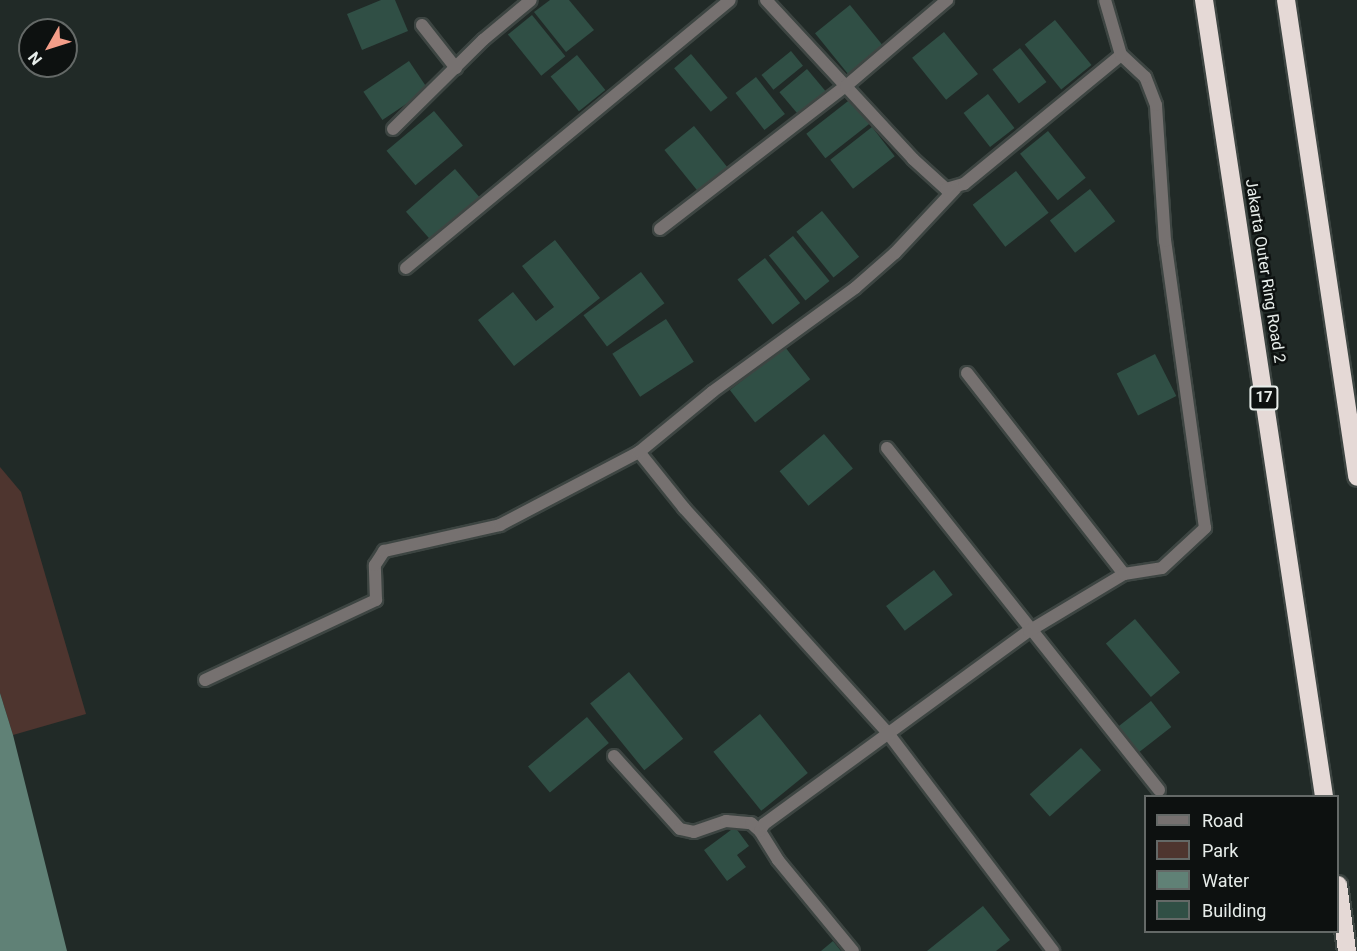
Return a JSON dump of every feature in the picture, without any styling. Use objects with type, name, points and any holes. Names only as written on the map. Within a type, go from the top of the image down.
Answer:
[{"type":"highway","name":"Jakarta Outer Ring Road 2","points":[[1204,0],[1324,795]]},
{"type":"highway","points":[[1286,0],[1357,477]]},
{"type":"highway","points":[[1339,892],[1347,951]]},
{"type":"street","points":[[393,129],[531,0]]},
{"type":"street","points":[[406,268],[730,0]]},
{"type":"street","points":[[766,0],[914,159],[946,189],[955,189]]},
{"type":"street","points":[[660,229],[846,86],[947,0]]},
{"type":"street","points":[[760,831],[764,824],[887,732],[1029,631],[1124,574],[1162,568],[1205,528],[1166,241],[1156,105],[1145,77],[1120,55],[1105,0]]},
{"type":"street","points":[[422,25],[456,68]]},
{"type":"street","points":[[205,680],[376,600],[375,565],[384,551],[500,525],[639,452],[712,392],[855,288],[895,253],[955,189],[1120,55]]},
{"type":"street","points":[[967,373],[1124,574]]},
{"type":"street","points":[[887,448],[1029,631],[1159,790]]},
{"type":"street","points":[[639,452],[684,508],[887,732],[1053,951]]},
{"type":"street","points":[[614,756],[680,829],[694,832],[726,821],[751,823],[760,831],[778,860],[853,951]]},
{"type":"green space","points":[[0,467],[21,492],[86,714],[13,735],[0,693]]},
{"type":"water","points":[[0,693],[13,735],[67,951],[0,951]]},
{"type":"building","points":[[381,0],[395,0],[408,31],[362,50],[347,14]]},
{"type":"building","points":[[550,0],[569,0],[594,30],[566,52],[534,12]]},
{"type":"building","points":[[850,5],[885,49],[850,77],[815,33]]},
{"type":"building","points":[[532,15],[565,56],[541,76],[508,35]]},
{"type":"building","points":[[1055,20],[1092,65],[1061,90],[1025,45]]},
{"type":"building","points":[[944,32],[978,74],[946,100],[912,58]]},
{"type":"building","points":[[1020,48],[1046,82],[1019,103],[992,70]]},
{"type":"building","points":[[791,51],[803,66],[773,90],[761,75]]},
{"type":"building","points":[[691,54],[728,98],[711,112],[674,68]]},
{"type":"building","points":[[577,55],[605,90],[579,111],[551,76]]},
{"type":"building","points":[[409,61],[428,89],[382,120],[363,92]]},
{"type":"building","points":[[807,69],[826,92],[799,115],[779,92]]},
{"type":"building","points":[[756,77],[785,114],[764,130],[736,93]]},
{"type":"building","points":[[988,94],[1014,128],[990,147],[964,113]]},
{"type":"building","points":[[852,98],[871,122],[825,158],[806,134]]},
{"type":"building","points":[[434,111],[463,145],[415,185],[387,151]]},
{"type":"building","points":[[694,126],[729,170],[700,193],[664,150]]},
{"type":"building","points":[[872,127],[895,156],[853,189],[830,160]]},
{"type":"building","points":[[1048,131],[1086,178],[1058,200],[1020,154]]},
{"type":"building","points":[[455,169],[482,200],[433,243],[406,212]]},
{"type":"building","points":[[1016,171],[1049,213],[1005,247],[973,205]]},
{"type":"building","points":[[1090,189],[1115,221],[1075,253],[1050,220]]},
{"type":"building","points":[[822,211],[859,257],[833,278],[796,232]]},
{"type":"building","points":[[793,236],[830,281],[805,301],[769,256]]},
{"type":"building","points":[[555,240],[600,298],[514,366],[478,320],[513,292],[536,321],[554,307],[522,266]]},
{"type":"building","points":[[765,258],[800,303],[773,324],[737,280]]},
{"type":"building","points":[[641,272],[664,303],[607,346],[583,315]]},
{"type":"building","points":[[666,319],[694,362],[640,397],[612,354]]},
{"type":"building","points":[[785,347],[810,379],[755,422],[730,390]]},
{"type":"building","points":[[1155,354],[1176,396],[1138,415],[1117,374]]},
{"type":"building","points":[[824,434],[853,468],[808,506],[780,471]]},
{"type":"building","points":[[934,570],[953,595],[905,631],[886,606]]},
{"type":"building","points":[[1135,619],[1180,673],[1151,697],[1106,643]]},
{"type":"building","points":[[629,672],[683,739],[644,770],[590,703]]},
{"type":"building","points":[[1151,701],[1171,727],[1133,757],[1113,731]]},
{"type":"building","points":[[760,714],[808,773],[761,811],[713,752]]},
{"type":"building","points":[[587,717],[609,743],[550,793],[528,766]]},
{"type":"building","points":[[1081,748],[1101,770],[1050,816],[1030,794]]},
{"type":"building","points":[[735,827],[749,846],[737,855],[746,867],[727,881],[704,850]]},
{"type":"building","points":[[983,906],[1010,940],[996,951],[927,951]]},
{"type":"building","points":[[833,941],[841,951],[821,951]]}]
